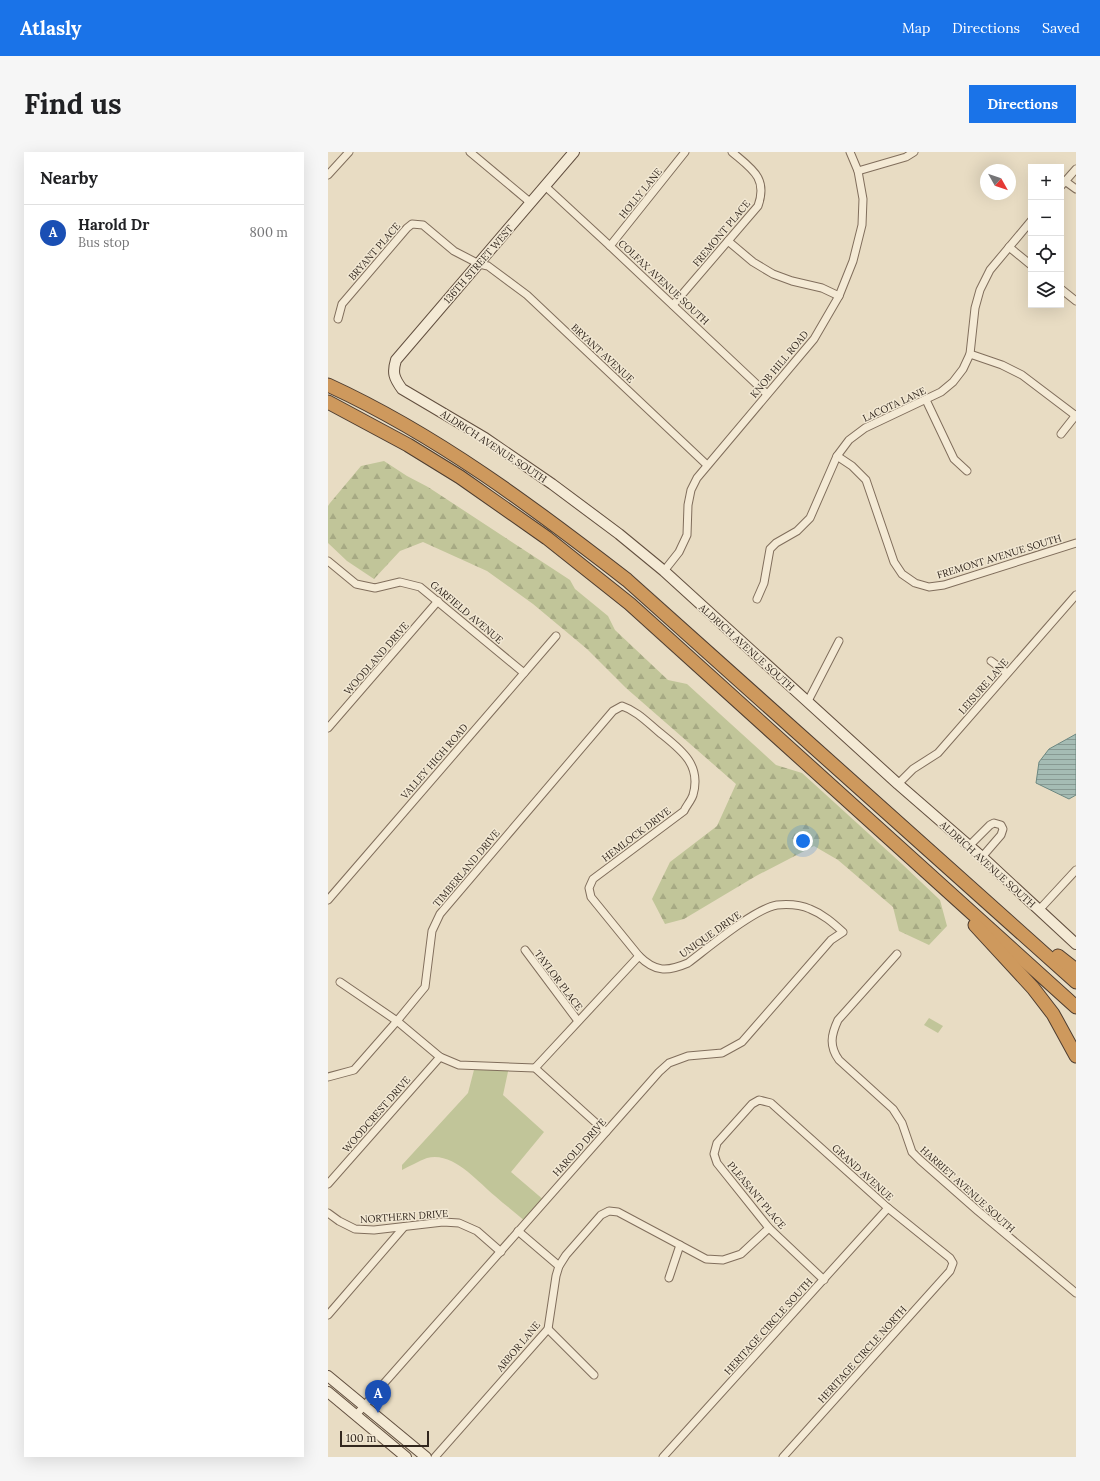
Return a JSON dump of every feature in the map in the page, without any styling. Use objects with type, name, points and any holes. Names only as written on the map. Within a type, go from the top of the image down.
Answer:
[{"type":"highway","points":[[328,385],[384,414],[470,465],[532,508],[603,561],[654,603],[1076,982]]},
{"type":"highway","points":[[328,402],[408,445],[460,477],[547,538],[648,618],[1076,1007]]},
{"type":"highway","points":[[950,892],[965,914],[1033,988],[1053,1014],[1076,1056]]},
{"type":"highway","points":[[978,893],[1076,970]]},
{"type":"street","points":[[328,175],[349,152]]},
{"type":"street","points":[[470,152],[532,203]]},
{"type":"street","name":"136TH STREET WEST","points":[[396,380],[393,370],[396,360],[532,203],[574,152]]},
{"type":"street","name":"HOLLY LANE","points":[[610,246],[685,152]]},
{"type":"street","name":"FREMONT PLACE","points":[[673,305],[758,206],[761,196],[761,185],[753,170],[732,152]]},
{"type":"street","name":"KNOB HILL ROAD","points":[[664,572],[684,543],[687,531],[688,505],[691,490],[697,478],[814,339],[839,296],[853,261],[862,225],[863,199],[858,172],[850,152]]},
{"type":"street","points":[[858,172],[906,157],[914,152]]},
{"type":"street","points":[[1064,183],[1076,169]]},
{"type":"street","points":[[1064,184],[1076,189]]},
{"type":"street","name":"COLFAX AVENUE SOUTH","points":[[545,186],[767,394]]},
{"type":"street","name":"BRYANT PLACE","points":[[338,319],[342,304],[412,224],[423,225],[454,251],[479,264]]},
{"type":"street","name":"LACOTA LANE","points":[[757,599],[764,583],[770,549],[776,543],[797,531],[810,518],[837,456],[849,440],[865,428],[941,392],[953,382],[963,369],[970,354],[975,308],[980,290],[990,270],[1028,225]]},
{"type":"street","points":[[728,241],[753,262],[773,274],[792,281],[822,288],[839,296]]},
{"type":"street","points":[[1009,247],[1028,263]]},
{"type":"street","name":"BRYANT AVENUE","points":[[479,264],[488,266],[527,295],[707,465]]},
{"type":"street","points":[[1064,291],[1076,301]]},
{"type":"street","points":[[970,354],[1002,365],[1022,375],[1076,415],[1061,434]]},
{"type":"street","name":"ALDRICH AVENUE SOUTH","points":[[396,380],[402,389],[485,438],[552,484],[619,534],[664,572],[898,784],[982,857],[1076,944]]},
{"type":"street","points":[[926,400],[954,459],[967,471]]},
{"type":"street","name":"FREMONT AVENUE SOUTH","points":[[837,456],[852,466],[866,480],[894,562],[902,574],[915,583],[929,587],[944,586],[1076,543]]},
{"type":"street","name":"GARFIELD AVENUE","points":[[328,561],[356,584],[375,588],[400,582],[420,587],[524,673]]},
{"type":"street","name":"LEISURE LANE","points":[[898,784],[913,769],[938,753],[1076,595]]},
{"type":"street","name":"WOODLAND DRIVE","points":[[328,728],[438,601]]},
{"type":"street","name":"VALLEY HIGH ROAD","points":[[328,900],[556,636]]},
{"type":"street","points":[[808,701],[839,642]]},
{"type":"street","points":[[992,661],[1007,673]]},
{"type":"street","name":"HEMLOCK DRIVE","points":[[613,711],[622,706],[633,710],[685,754],[691,765],[695,779],[693,796],[684,811],[593,879],[589,888],[591,897],[639,956]]},
{"type":"street","name":"TIMBERLAND DRIVE","points":[[328,1077],[354,1070],[425,987],[432,931],[440,914],[613,711]]},
{"type":"street","points":[[969,846],[994,823],[1001,825],[1003,829],[1001,835],[982,857]]},
{"type":"street","points":[[1039,910],[1076,870]]},
{"type":"street","name":"UNIQUE DRIVE","points":[[639,956],[652,968],[678,968],[688,963],[754,915],[776,906],[794,905],[810,909],[824,917],[842,932]]},
{"type":"street","name":"HAROLD DRIVE","points":[[356,1415],[659,1072],[669,1063],[688,1056],[722,1052],[742,1042],[831,940],[842,932]]},
{"type":"street","name":"TAYLOR PLACE","points":[[525,950],[578,1021]]},
{"type":"street","name":"HARRIET AVENUE SOUTH","points":[[897,954],[838,1020],[832,1033],[834,1053],[839,1060],[893,1109],[902,1123],[912,1152],[920,1160],[1076,1293]]},
{"type":"street","points":[[535,1068],[639,956]]},
{"type":"street","points":[[340,982],[397,1021],[440,1057],[459,1065],[535,1068],[606,1132]]},
{"type":"street","name":"WOODCREST DRIVE","points":[[328,1184],[440,1057]]},
{"type":"street","name":"GRAND AVENUE","points":[[759,1100],[771,1103],[888,1208],[950,1258],[953,1263]]},
{"type":"street","name":"PLEASANT PLACE","points":[[759,1100],[752,1104],[718,1143],[714,1154],[717,1163],[769,1228],[824,1280]]},
{"type":"street","name":"HERITAGE CIRCLE SOUTH","points":[[663,1457],[888,1208]]},
{"type":"street","name":"ARBOR LANE","points":[[435,1457],[548,1329],[556,1276],[559,1266],[566,1255],[601,1215],[609,1210],[618,1212],[706,1259],[723,1260],[741,1254],[769,1228]]},
{"type":"street","name":"NORTHERN DRIVE","points":[[328,1213],[339,1222],[355,1229],[374,1230],[443,1222],[459,1223],[477,1231],[501,1252]]},
{"type":"street","points":[[328,1315],[404,1227]]},
{"type":"street","points":[[518,1231],[559,1266]]},
{"type":"street","points":[[670,1278],[680,1245]]},
{"type":"street","name":"HERITAGE CIRCLE NORTH","points":[[783,1457],[950,1271],[953,1263]]},
{"type":"street","points":[[548,1329],[594,1375]]},
{"type":"street","points":[[328,1376],[426,1457]]},
{"type":"street","points":[[328,1392],[406,1457]]},
{"type":"green space","points":[[384,461],[407,476],[428,487],[570,580],[575,589],[608,616],[615,630],[668,680],[687,684],[776,765],[802,773],[902,864],[940,900],[947,926],[929,945],[899,931],[893,907],[838,860],[814,846],[756,876],[684,919],[665,924],[652,899],[670,862],[717,826],[736,784],[626,688],[587,649],[533,604],[487,571],[423,542],[400,551],[374,579],[347,561],[328,543],[328,506],[361,466]]},
{"type":"green space","points":[[929,1018],[943,1026],[938,1033],[924,1025]]},
{"type":"green space","points":[[475,1066],[509,1067],[503,1095],[544,1132],[511,1172],[545,1201],[526,1222],[473,1176],[455,1163],[446,1159],[437,1157],[427,1158],[402,1170],[402,1165],[468,1093]]},
{"type":"water","points":[[1076,734],[1076,795],[1069,799],[1036,783],[1039,762],[1049,749]]},
{"type":"place","name":"Harold Dr","points":[[378,1413]]}]
